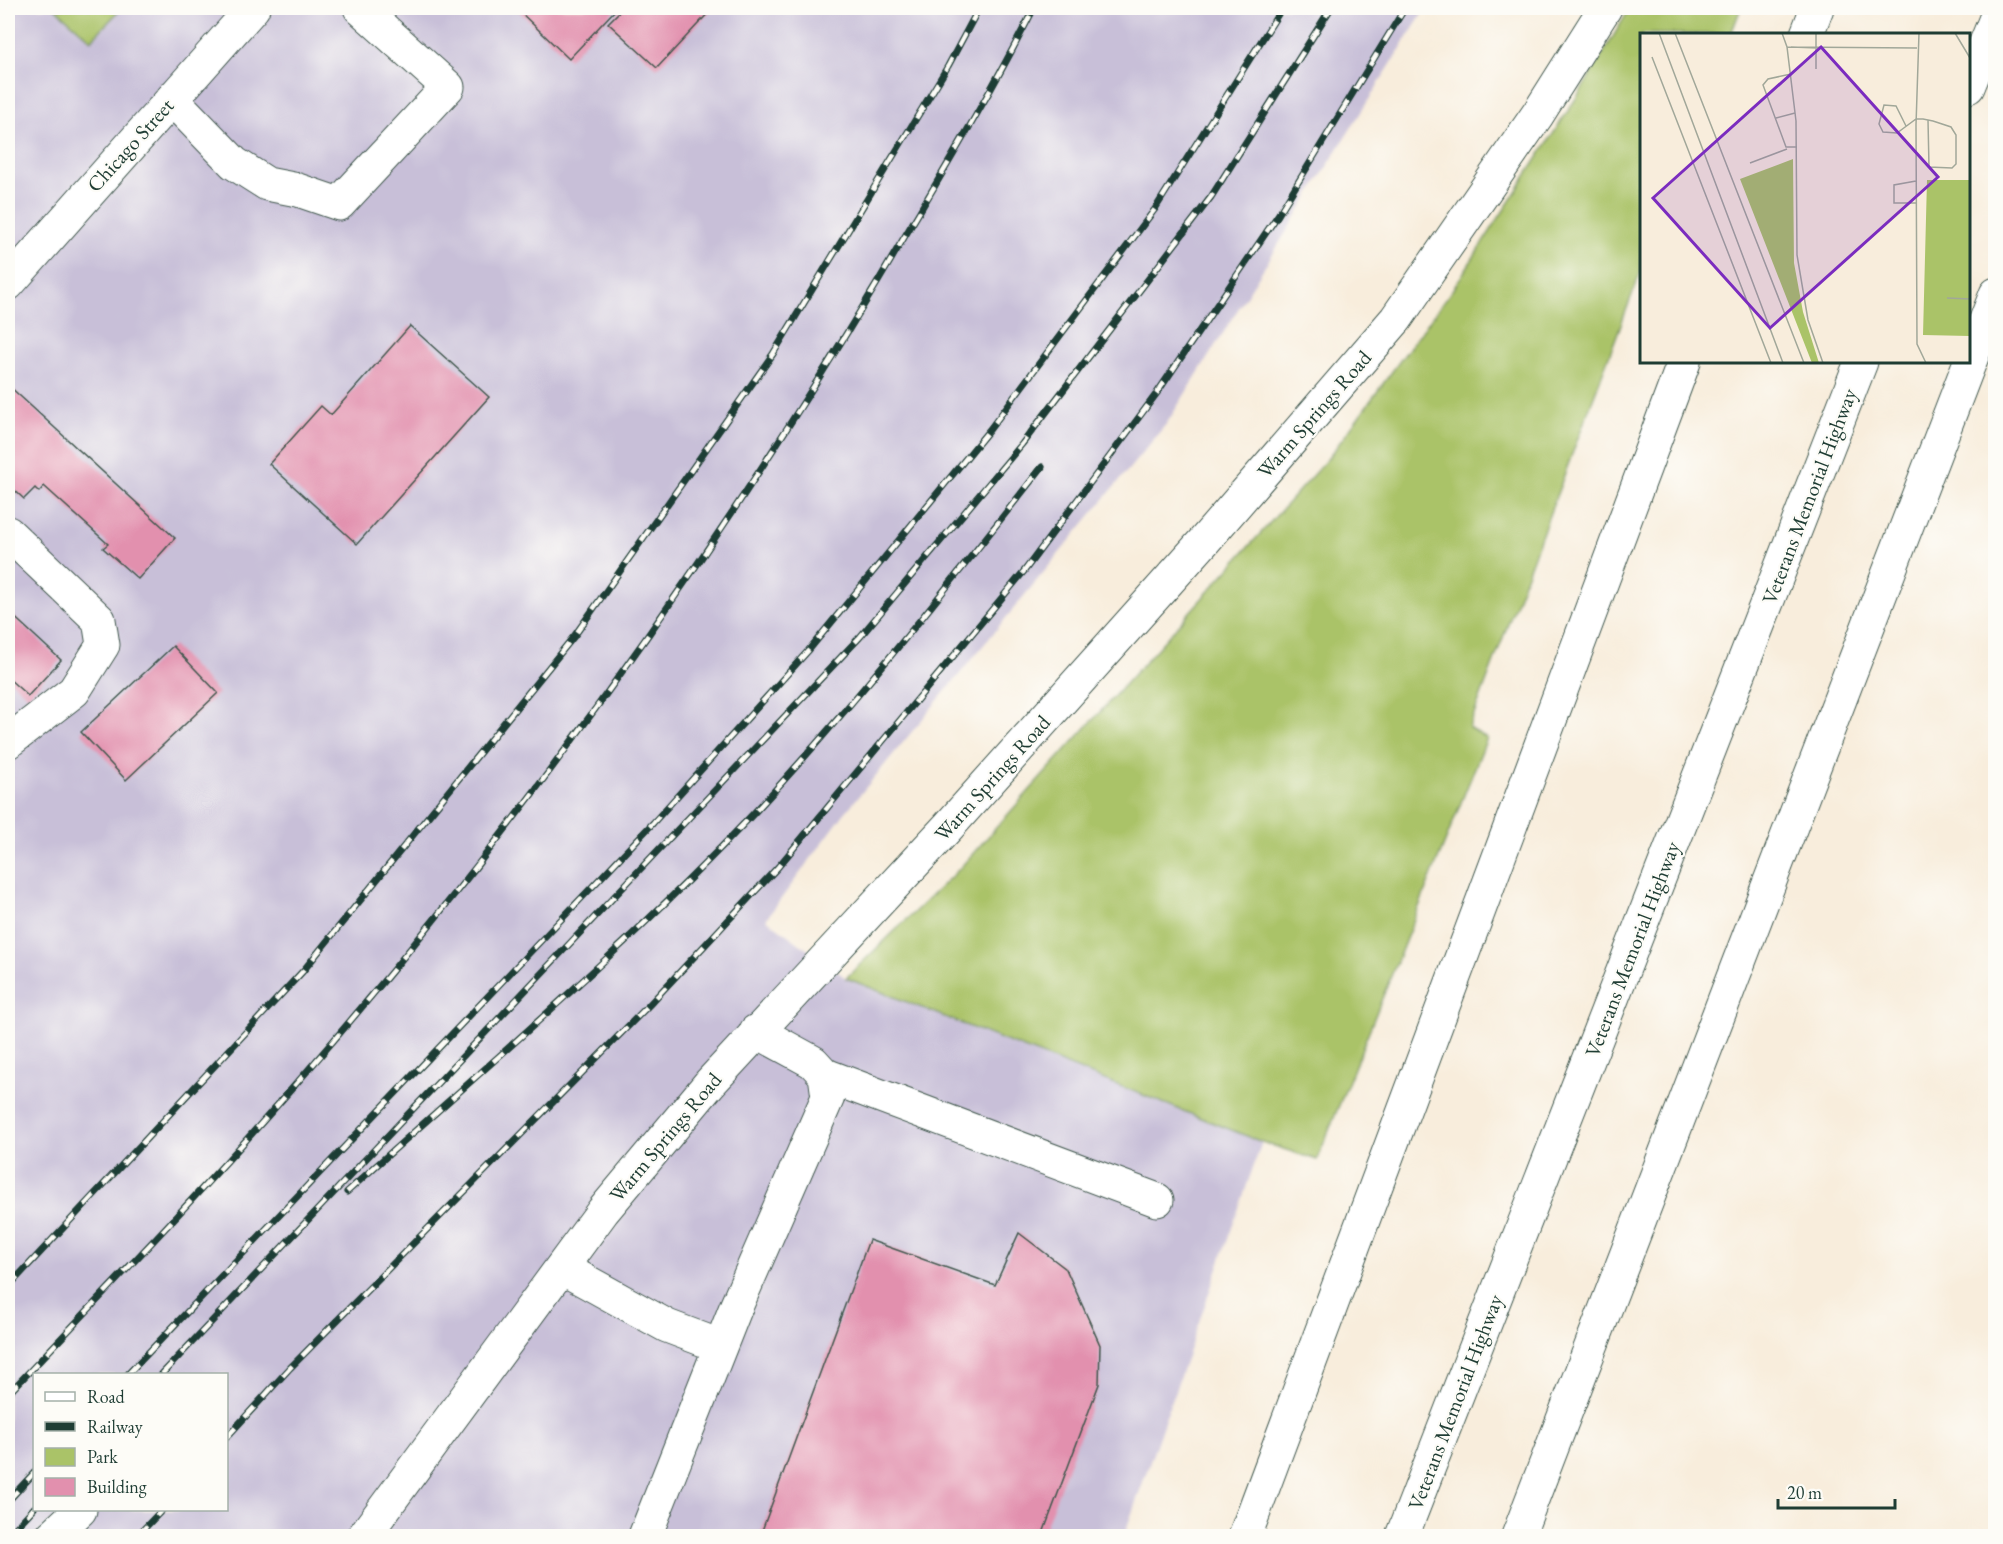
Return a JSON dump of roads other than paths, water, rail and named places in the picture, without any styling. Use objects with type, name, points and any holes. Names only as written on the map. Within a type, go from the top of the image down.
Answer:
[{"type":"main road","name":"Chicago Street","points":[[8,284],[253,8]]},
{"type":"main road","points":[[172,99],[234,163],[267,184],[298,190],[339,204],[448,87],[360,8]]},
{"type":"main road","name":"Warm Springs Road","points":[[364,1536],[603,1210],[756,1031],[948,827],[1205,540],[1396,319],[1538,114],[1605,8]]},
{"type":"main road","points":[[1807,33],[1817,8]]},
{"type":"main road","points":[[1970,82],[1995,18]]},
{"type":"main road","points":[[1970,359],[1995,294]]},
{"type":"main road","points":[[1245,1536],[1684,363]]},
{"type":"main road","name":"Veterans Memorial Highway","points":[[1402,1536],[1861,363]]},
{"type":"main road","points":[[1518,1536],[1968,363]]},
{"type":"main road","points":[[8,533],[99,620],[103,645],[74,691],[8,742]]},
{"type":"main road","points":[[756,1031],[813,1062],[825,1075],[1157,1200]]},
{"type":"main road","points":[[645,1536],[720,1346],[828,1096],[825,1075]]},
{"type":"main road","points":[[562,1268],[667,1326],[720,1346]]},
{"type":"main road","points":[[52,1536],[78,1511]]},
{"type":"railway","points":[[8,1287],[303,971],[575,635],[773,354],[948,66],[979,8]]},
{"type":"railway","points":[[8,1394],[198,1193],[309,1069],[388,976],[539,785],[681,587],[815,384],[959,145],[1034,8]]},
{"type":"railway","points":[[129,1373],[653,823],[808,651],[990,429],[1155,209],[1282,8]]},
{"type":"railway","points":[[163,1373],[860,637],[1022,444],[1211,197],[1331,8]]},
{"type":"railway","points":[[228,1436],[290,1368],[649,1005],[778,867],[1025,570],[1157,393],[1278,215],[1405,8]]},
{"type":"railway","points":[[347,1192],[606,960],[754,813],[865,686],[1042,467]]},
{"type":"railway","points":[[8,1501],[33,1474]]},
{"type":"railway","points":[[8,1536],[33,1509]]},
{"type":"railway","points":[[137,1536],[161,1511]]}]
